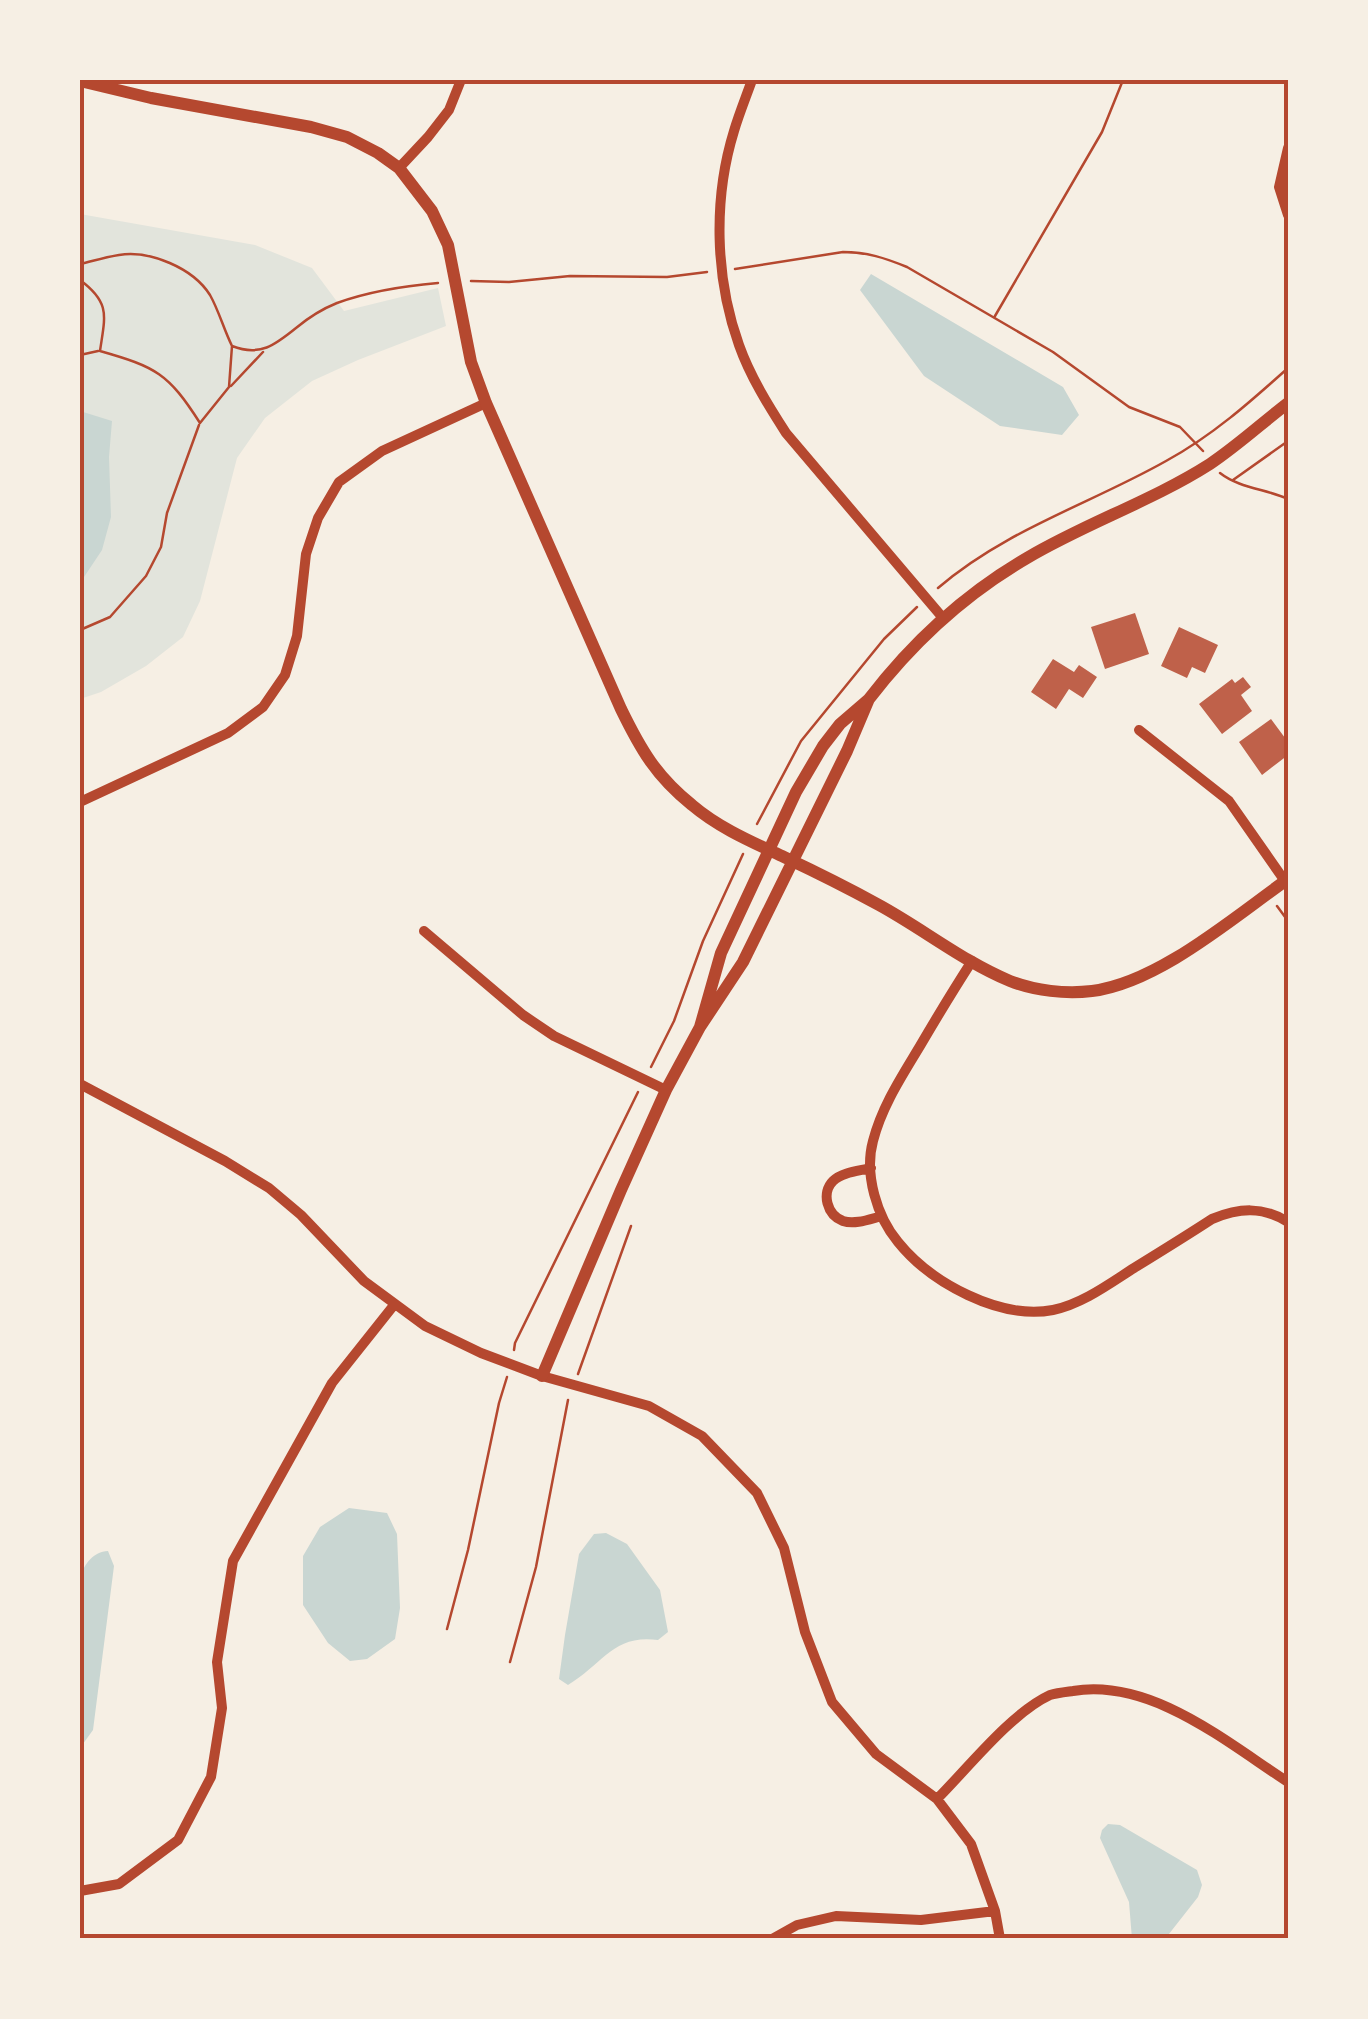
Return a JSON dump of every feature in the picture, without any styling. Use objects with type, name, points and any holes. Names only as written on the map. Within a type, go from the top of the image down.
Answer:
[{"type":"street","points":[[399,168],[449,110],[461,80]]},
{"type":"street","points":[[752,80],[733,133],[721,201],[724,282],[738,345],[786,433],[943,618]]},
{"type":"street","points":[[80,81],[310,127],[346,137],[399,168],[432,211],[448,246],[471,362],[486,403],[643,754],[666,783],[721,826],[880,906],[1014,982],[1039,988],[1092,991],[1122,985],[1190,948],[1287,882],[1229,801],[1140,730]]},
{"type":"street","points":[[1288,148],[1280,187],[1288,215]]},
{"type":"street","points":[[80,802],[228,733],[263,707],[285,675],[297,636],[306,554],[318,518],[339,482],[382,451],[486,403]]},
{"type":"street","points":[[700,1027],[722,953],[768,849],[823,746],[840,724],[943,618],[1027,557],[1154,496],[1212,462],[1288,403]]},
{"type":"street","points":[[542,1376],[666,1090],[700,1027],[744,962],[868,699]]},
{"type":"street","points":[[424,931],[523,1015],[554,1036],[666,1090]]},
{"type":"street","points":[[972,961],[891,1093],[872,1145],[874,1192],[882,1216],[896,1240],[917,1261],[971,1297],[995,1306],[1034,1312],[1054,1310],[1090,1295],[1231,1212],[1265,1211],[1288,1222]]},
{"type":"street","points":[[80,1084],[269,1188],[301,1215],[364,1281],[426,1326],[480,1353],[542,1376],[648,1406],[702,1436],[757,1493],[784,1548],[804,1632],[832,1702],[876,1754],[937,1800],[971,1844],[996,1911],[1000,1939]]},
{"type":"street","points":[[871,1168],[833,1180],[827,1190],[827,1204],[842,1221],[882,1216]]},
{"type":"street","points":[[80,1892],[119,1884],[178,1840],[212,1778],[222,1708],[217,1662],[234,1562],[332,1383],[394,1305]]},
{"type":"street","points":[[937,1800],[1014,1720],[1052,1695],[1090,1688],[1140,1696],[1182,1714],[1288,1782]]},
{"type":"street","points":[[772,1939],[797,1925],[836,1916],[921,1920],[996,1911]]},
{"type":"path","points":[[994,318],[1102,132],[1123,80]]},
{"type":"path","points":[[734,270],[843,252],[874,254],[907,267],[1076,366],[1129,407],[1180,427],[1204,453]]},
{"type":"path","points":[[80,264],[122,254],[144,255],[192,276],[209,294],[232,346],[230,387]]},
{"type":"path","points":[[466,281],[640,278],[707,272]]},
{"type":"path","points":[[80,280],[102,299],[105,313],[100,351]]},
{"type":"path","points":[[232,346],[256,352],[266,349],[332,305],[383,289],[434,283]]},
{"type":"path","points":[[80,630],[110,617],[146,576],[161,547],[167,513],[200,423],[266,349]]},
{"type":"path","points":[[80,355],[100,351],[138,362],[164,376],[200,423]]},
{"type":"path","points":[[1195,442],[1233,418],[1288,368]]},
{"type":"path","points":[[1232,481],[1288,441]]},
{"type":"path","points":[[1222,475],[1288,499]]},
{"type":"path","points":[[1277,905],[1288,921]]},
{"type":"path","points":[[510,1662],[536,1567],[568,1401],[631,1226]]},
{"type":"shaded area","points":[[80,214],[255,245],[312,268],[344,311],[438,288],[446,326],[312,381],[265,418],[237,458],[200,601],[183,637],[146,666],[101,692],[80,699]]},
{"type":"shaded area","points":[[871,274],[1063,387],[1079,415],[1062,435],[1000,426],[924,376],[860,290]]},
{"type":"shaded area","points":[[80,411],[112,421],[111,517],[102,550],[80,583]]},
{"type":"shaded area","points":[[349,1508],[387,1513],[397,1534],[400,1608],[395,1639],[367,1659],[350,1661],[328,1643],[303,1605],[303,1556],[320,1527]]},
{"type":"shaded area","points":[[606,1533],[627,1544],[660,1590],[668,1632],[658,1640],[643,1639],[619,1646],[568,1685],[559,1679],[579,1554],[594,1534]]},
{"type":"shaded area","points":[[108,1551],[114,1566],[93,1730],[80,1748],[80,1577],[90,1559]]},
{"type":"shaded area","points":[[1108,1824],[1120,1825],[1197,1870],[1202,1885],[1198,1897],[1165,1939],[1132,1939],[1129,1902],[1100,1838]]},
{"type":"building","points":[[1135,613],[1149,654],[1105,669],[1091,627]]},
{"type":"building","points":[[1179,627],[1218,645],[1205,673],[1192,667],[1187,678],[1161,666]]},
{"type":"building","points":[[1053,659],[1074,672],[1079,665],[1097,677],[1083,698],[1069,689],[1056,709],[1031,692]]},
{"type":"building","points":[[1243,677],[1251,687],[1241,695],[1252,711],[1222,734],[1199,704],[1232,679],[1235,683]]},
{"type":"building","points":[[1271,719],[1288,742],[1288,755],[1262,775],[1239,742]]}]
